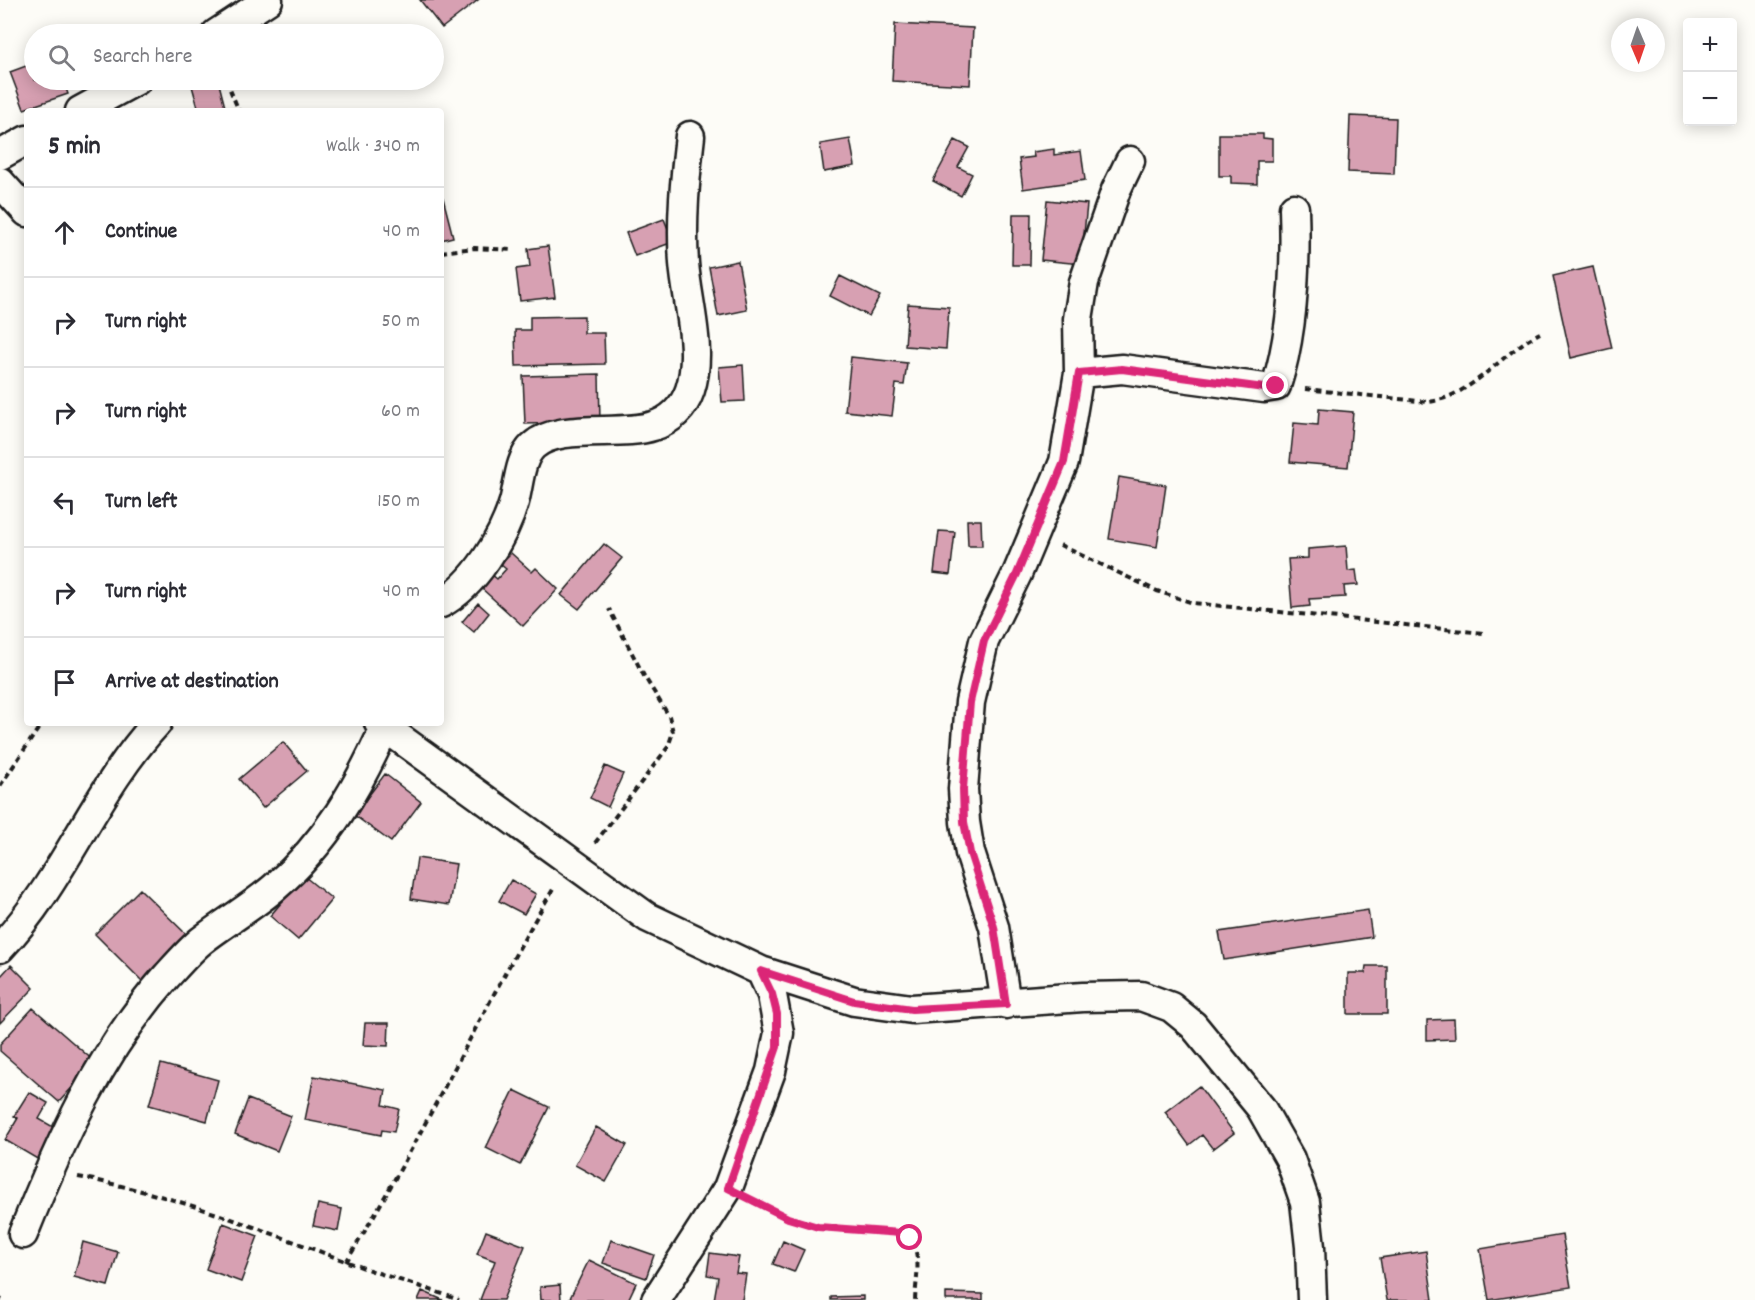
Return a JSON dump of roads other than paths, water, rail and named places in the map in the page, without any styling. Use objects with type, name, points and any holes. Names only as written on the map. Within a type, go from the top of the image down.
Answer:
[{"type":"street","points":[[231,24],[268,0]]},
{"type":"street","points":[[86,108],[119,90]]},
{"type":"street","points":[[444,600],[474,574],[496,546],[514,504],[522,465],[532,447],[554,435],[652,427],[677,414],[690,390],[695,350],[684,261],[683,194],[690,136]]},
{"type":"street","points":[[0,155],[24,142]]},
{"type":"street","points":[[1006,1004],[994,927],[970,853],[964,822],[970,702],[984,641],[1064,462],[1079,373],[1078,319],[1084,282],[1116,190],[1130,161]]},
{"type":"street","points":[[0,182],[24,209]]},
{"type":"street","points":[[1079,373],[1122,369],[1264,388],[1276,386],[1285,347],[1296,258],[1294,208]]},
{"type":"street","points":[[0,948],[57,875],[94,808],[126,759],[154,726]]},
{"type":"street","points":[[23,1234],[83,1096],[138,1012],[199,943],[275,887],[324,837],[351,796],[382,726]]},
{"type":"street","points":[[383,726],[573,865],[647,916],[761,971],[854,1001],[912,1009],[1083,997],[1141,996],[1171,1007],[1193,1025],[1261,1108],[1290,1160],[1305,1202],[1312,1300]]},
{"type":"street","points":[[656,1300],[728,1188],[767,1080],[778,1040],[772,994],[761,971]]}]
